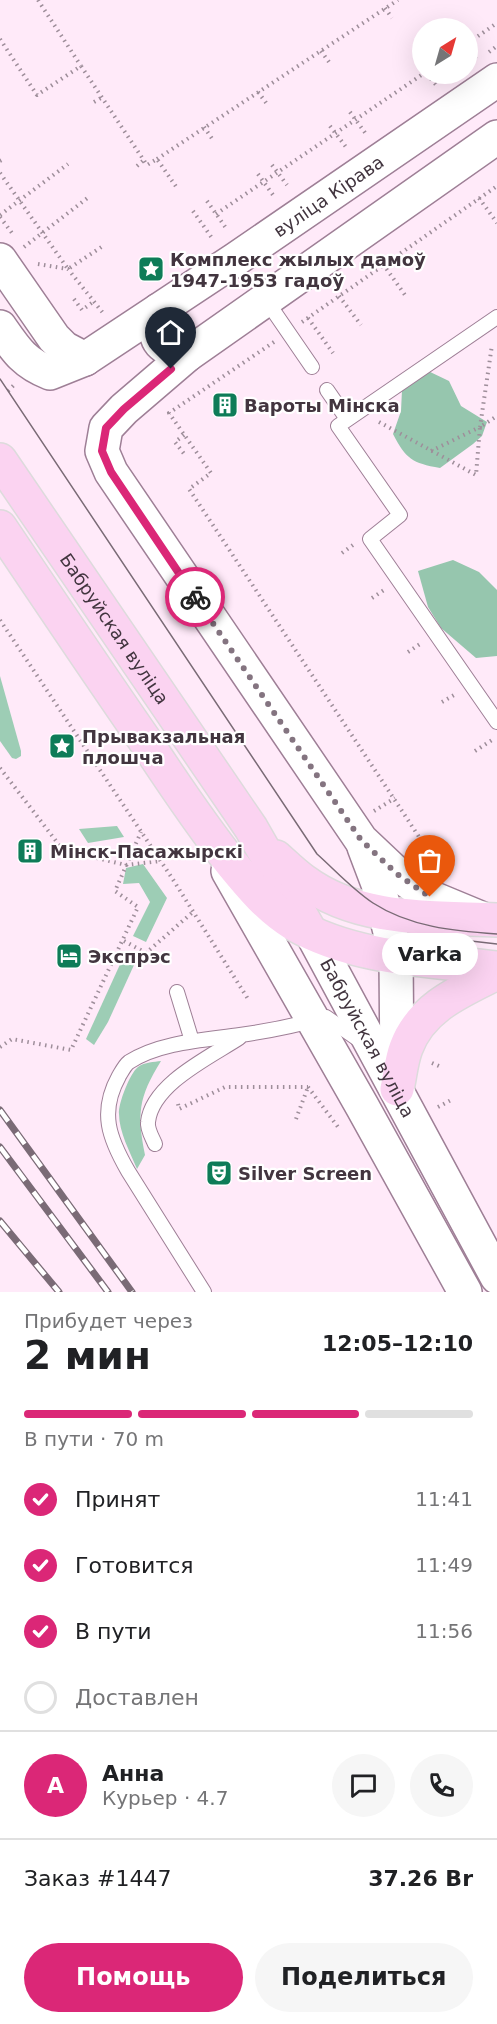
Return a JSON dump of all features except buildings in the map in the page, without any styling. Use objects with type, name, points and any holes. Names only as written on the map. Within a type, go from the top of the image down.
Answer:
[{"type":"main road","name":"Бабруйская вуліца","points":[[0,460],[251,828]]},
{"type":"main road","points":[[0,526],[203,828],[254,891],[293,923],[342,945],[396,956],[497,968]]},
{"type":"main road","points":[[251,828],[276,857],[305,882],[339,900],[386,914],[490,920]]},
{"type":"main road","points":[[251,828],[311,932]]},
{"type":"main road","points":[[397,1089],[405,1050],[414,1030],[426,1015],[460,992],[497,973]]},
{"type":"street","name":"вуліца Кірава","points":[[85,359],[236,259],[487,70]]},
{"type":"street","points":[[490,920],[430,897],[397,874],[361,840],[111,472],[102,451],[106,428],[187,355],[497,137]]},
{"type":"street","points":[[11,254],[54,338],[64,348],[85,359]]},
{"type":"street","points":[[159,310],[154,326],[158,341],[169,351],[187,355]]},
{"type":"street","points":[[0,327],[33,366],[50,373],[85,359]]},
{"type":"street","points":[[203,828],[314,1020],[465,1292]]},
{"type":"street","points":[[361,840],[378,884],[396,956],[397,1089]]},
{"type":"street","name":"Бабруйская вуліца","points":[[311,932],[497,1277]]},
{"type":"lane","points":[[266,299],[312,367]]},
{"type":"lane","points":[[496,318],[338,426],[400,515],[370,539],[497,722]]},
{"type":"lane","points":[[327,390],[348,419]]},
{"type":"lane","points":[[177,992],[192,1041]]},
{"type":"lane","points":[[204,1292],[116,1151],[108,1118],[110,1100],[115,1084],[127,1063],[146,1053],[192,1041],[243,1035],[326,1017],[375,1050]]},
{"type":"lane","points":[[154,1144],[148,1122],[154,1101],[173,1079],[243,1035]]},
{"type":"path","points":[[38,0],[147,165],[398,0]]},
{"type":"path","points":[[385,8],[392,18]]},
{"type":"path","points":[[478,36],[497,23]]},
{"type":"path","points":[[0,39],[37,95],[81,66]]},
{"type":"path","points":[[0,50],[5,47]]},
{"type":"path","points":[[321,51],[329,62]]},
{"type":"path","points":[[216,214],[412,82]]},
{"type":"path","points":[[429,92],[440,84]]},
{"type":"path","points":[[27,96],[34,90]]},
{"type":"path","points":[[258,92],[267,104]]},
{"type":"path","points":[[94,102],[101,98]]},
{"type":"path","points":[[350,111],[366,134],[360,138]]},
{"type":"path","points":[[330,126],[346,147]]},
{"type":"path","points":[[204,128],[213,140]]},
{"type":"path","points":[[336,153],[353,142]]},
{"type":"path","points":[[157,159],[177,188]]},
{"type":"path","points":[[137,166],[144,160]]},
{"type":"path","points":[[0,215],[68,164]]},
{"type":"path","points":[[272,165],[287,185]]},
{"type":"path","points":[[0,173],[102,314],[112,308]]},
{"type":"path","points":[[258,174],[273,195]]},
{"type":"path","points":[[264,202],[297,179]]},
{"type":"path","points":[[11,254],[90,196]]},
{"type":"path","points":[[479,198],[497,223]]},
{"type":"path","points":[[203,244],[226,228],[207,201]]},
{"type":"path","points":[[193,211],[212,238]]},
{"type":"path","points":[[34,264],[68,269],[103,246]]},
{"type":"path","points":[[383,264],[405,295]]},
{"type":"path","points":[[339,296],[361,325]]},
{"type":"path","points":[[74,298],[82,310],[93,302]]},
{"type":"path","points":[[308,318],[333,353]]},
{"type":"path","points":[[360,411],[476,475],[480,427],[496,318]]},
{"type":"path","points":[[431,451],[497,416]]},
{"type":"path","points":[[184,435],[175,442],[185,455]]},
{"type":"path","points":[[189,489],[438,865]]},
{"type":"path","points":[[0,620],[194,911],[248,999]]},
{"type":"path","points":[[442,702],[461,691]]},
{"type":"path","points":[[475,751],[493,739]]},
{"type":"path","points":[[0,768],[63,850],[126,865],[161,861]]},
{"type":"path","points":[[0,1047],[12,1039],[71,1050],[138,908],[115,891],[141,832]]},
{"type":"path","points":[[124,941],[146,953],[194,911]]},
{"type":"path","points":[[425,1069],[432,1053]]},
{"type":"path","points":[[428,1062],[441,1066]]},
{"type":"path","points":[[173,1079],[179,1109],[225,1087],[308,1087]]},
{"type":"path","points":[[297,1119],[308,1087]]},
{"type":"path","points":[[308,1087],[332,1121]]},
{"type":"path","points":[[433,1097],[444,1117]]},
{"type":"path","points":[[438,1107],[453,1099]]},
{"type":"green space","points":[[426,370],[449,381],[461,406],[487,422],[482,436],[440,468],[416,462],[406,454],[393,434],[401,411],[402,390]]},
{"type":"green space","points":[[453,560],[479,572],[497,590],[497,656],[476,658],[441,628],[428,607],[418,571]]},
{"type":"green space","points":[[0,676],[21,751],[21,756],[16,759],[12,758],[0,741]]},
{"type":"green space","points":[[117,826],[124,837],[88,843],[79,829]]},
{"type":"green space","points":[[143,864],[167,898],[146,942],[133,936],[150,902],[139,883],[123,884],[126,868]]},
{"type":"green space","points":[[122,960],[134,965],[108,1022],[94,1045],[86,1039]]},
{"type":"green space","points":[[161,1061],[153,1074],[141,1106],[140,1117],[145,1155],[137,1169],[121,1128],[120,1103],[135,1070],[147,1063]]},
{"type":"tram line","points":[[0,379],[317,854],[358,892],[373,903],[402,918],[433,926],[497,934]]},
{"type":"tram line","points":[[445,938],[497,944]]},
{"type":"railway","points":[[0,1110],[132,1292]]},
{"type":"railway","points":[[0,1147],[108,1292]]},
{"type":"railway","points":[[0,1221],[59,1292]]},
{"type":"way so far","points":[[195,597],[361,840],[397,874],[430,897]]},
{"type":"place","name":"Комплекс жылых дамоў 1947-1953 гадоў","points":[[151,269]]},
{"type":"place","name":"Вароты Мінска","points":[[225,405]]},
{"type":"place","name":"Прывакзальная плошча","points":[[62,746]]},
{"type":"place","name":"Мінск-Пасажырскі","points":[[30,851]]},
{"type":"place","name":"Varka","points":[[430,897]]},
{"type":"place","name":"Экспрэс","points":[[69,956]]},
{"type":"place","name":"Silver Screen","points":[[219,1173]]},
{"type":"route","points":[[171,369],[124,409],[106,428],[102,451],[111,472],[195,597]]}]
